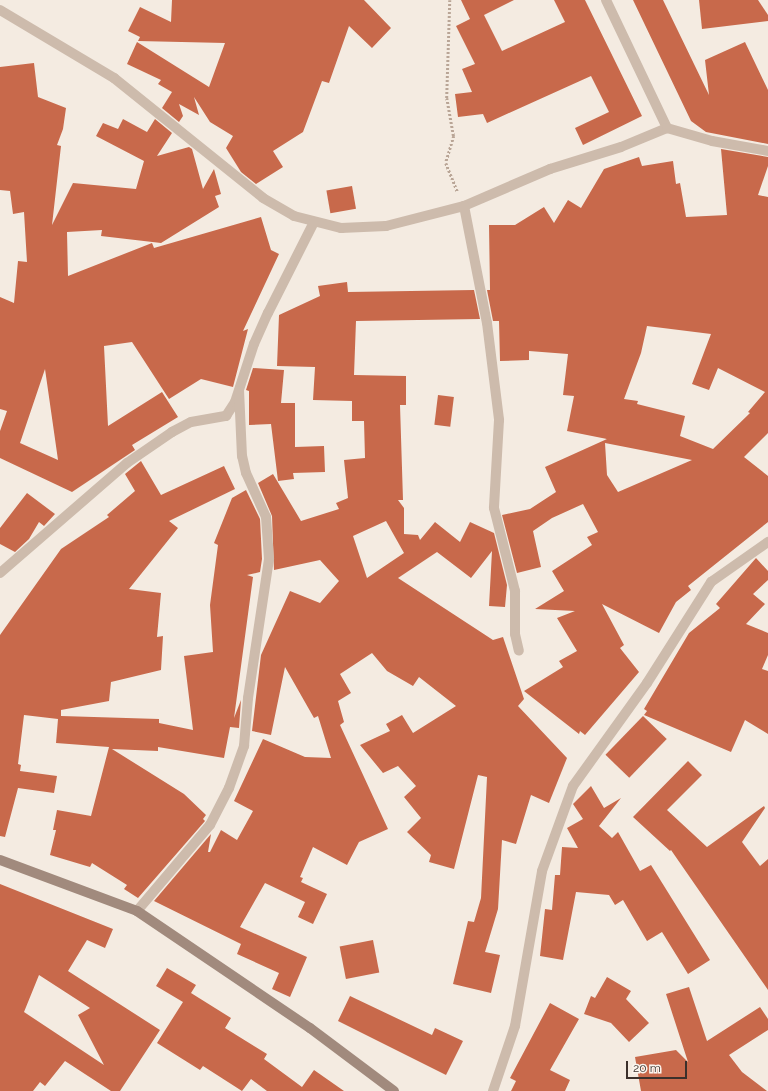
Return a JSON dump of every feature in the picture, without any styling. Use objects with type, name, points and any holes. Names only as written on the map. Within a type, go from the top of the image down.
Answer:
[{"type":"main road","points":[[0,860],[137,911],[310,1028],[394,1091]]},
{"type":"street","points":[[606,0],[668,128]]},
{"type":"street","points":[[1,14],[114,78],[263,198],[294,216],[341,228],[386,226],[464,206],[550,169],[621,146],[668,128],[712,141],[768,151]]},
{"type":"street","points":[[464,206],[487,323],[500,420],[494,508],[515,591],[515,634],[519,651]]},
{"type":"street","points":[[0,573],[128,463],[172,432],[191,422],[226,416],[239,391],[254,344],[314,222]]},
{"type":"street","points":[[137,911],[210,825],[229,788],[244,746],[250,682],[268,559],[266,517],[246,473],[242,456],[239,391]]},
{"type":"street","points":[[493,1091],[515,1026],[542,871],[573,786],[646,683],[711,582],[768,542]]},
{"type":"path","points":[[450,0],[447,98],[454,136],[446,163],[464,206]]},
{"type":"building","points":[[172,0],[364,0],[391,28],[372,48],[349,26],[329,83],[322,81],[303,132],[273,151],[283,167],[256,184],[241,172],[226,148],[233,136],[210,122],[194,97],[199,115],[179,104],[183,116],[179,122],[162,108],[172,92],[158,84],[161,80],[127,64],[137,42],[209,87],[225,43],[138,41],[140,37],[128,31],[140,7],[171,22]]},
{"type":"building","points":[[461,0],[514,0],[484,15],[502,51],[565,22],[554,0],[585,0],[642,116],[583,145],[575,128],[609,112],[591,76],[487,123],[483,114],[458,117],[455,94],[472,92],[462,69],[475,64],[456,26],[470,19]]},
{"type":"building","points":[[633,0],[663,0],[709,95],[705,60],[745,42],[768,90],[768,144],[706,132],[691,121]]},
{"type":"building","points":[[699,0],[758,0],[768,15],[768,21],[702,29]]},
{"type":"building","points":[[34,63],[38,97],[66,108],[63,129],[57,145],[61,146],[52,225],[73,183],[136,189],[144,161],[96,136],[103,123],[118,129],[123,119],[147,132],[155,119],[172,133],[157,156],[189,147],[192,149],[203,189],[214,169],[221,194],[215,196],[219,207],[161,243],[101,236],[102,230],[67,232],[68,276],[152,243],[154,248],[261,217],[271,250],[279,254],[243,331],[248,329],[233,387],[201,379],[169,399],[132,342],[104,346],[108,426],[162,392],[178,417],[132,445],[135,450],[72,492],[0,458],[0,431],[7,411],[0,409],[0,297],[14,303],[18,261],[27,262],[24,212],[13,214],[10,191],[0,190],[0,67]],"holes":[[[45,369],[58,460],[20,443]]]},
{"type":"building","points":[[721,149],[768,157],[768,166],[758,195],[768,197],[768,433],[744,457],[768,476],[768,522],[688,586],[691,590],[676,602],[659,633],[602,604],[624,645],[620,648],[639,672],[585,735],[580,731],[579,734],[524,691],[563,667],[559,661],[577,651],[557,618],[575,611],[535,609],[564,591],[552,571],[592,545],[587,537],[598,532],[583,504],[552,518],[533,531],[541,567],[517,573],[502,515],[530,509],[556,492],[545,467],[607,439],[567,431],[574,396],[563,395],[568,354],[529,351],[529,360],[500,361],[499,321],[493,321],[487,290],[490,290],[489,225],[515,225],[544,207],[554,223],[568,200],[581,208],[604,169],[639,157],[642,166],[673,161],[676,184],[680,183],[686,217],[727,215]],"holes":[[[647,326],[711,334],[692,384],[709,390],[718,368],[765,392],[748,412],[750,413],[713,449],[680,436],[685,416],[637,404],[638,401],[624,399],[641,353]],[[605,443],[692,460],[618,492],[607,475]]]},
{"type":"building","points":[[352,186],[356,209],[330,213],[326,191]]},
{"type":"building","points":[[347,282],[348,292],[474,290],[480,319],[356,321],[354,375],[406,376],[406,405],[400,405],[403,500],[398,500],[404,508],[404,534],[418,535],[420,540],[435,522],[460,542],[470,522],[494,533],[507,585],[505,607],[489,606],[492,551],[471,578],[437,552],[398,578],[493,640],[503,637],[524,699],[518,706],[567,758],[549,803],[531,795],[516,844],[502,840],[498,909],[485,952],[500,955],[491,993],[453,984],[468,921],[474,922],[481,898],[487,777],[478,775],[454,869],[429,862],[431,855],[407,832],[421,818],[404,797],[416,786],[398,766],[383,773],[360,745],[390,731],[386,724],[402,715],[413,733],[456,706],[419,677],[413,686],[387,671],[372,653],[340,674],[351,693],[338,701],[344,722],[340,725],[388,829],[359,842],[347,865],[313,847],[300,877],[303,878],[301,882],[327,894],[313,924],[298,917],[305,902],[265,883],[240,927],[307,957],[290,997],[272,989],[279,973],[237,954],[241,944],[154,901],[211,834],[208,852],[210,852],[221,830],[237,840],[253,811],[234,801],[263,739],[305,757],[331,758],[318,716],[314,718],[285,667],[271,735],[252,731],[261,655],[290,591],[320,603],[339,581],[320,560],[274,570],[272,516],[258,483],[273,474],[301,521],[339,509],[336,503],[348,498],[344,460],[365,458],[364,421],[352,421],[352,401],[313,400],[315,367],[277,366],[279,315],[320,296],[318,286]],"holes":[[[386,521],[404,553],[367,578],[353,536]]]},
{"type":"building","points":[[253,368],[284,370],[281,403],[295,403],[295,447],[324,446],[325,472],[293,473],[294,479],[278,481],[271,424],[249,425],[249,391],[246,390]]},
{"type":"building","points":[[438,395],[454,397],[450,427],[434,425]]},
{"type":"building","points":[[141,461],[161,495],[224,466],[235,489],[169,521],[178,528],[129,589],[161,593],[157,637],[163,636],[161,670],[111,682],[109,701],[61,710],[61,716],[159,719],[159,723],[193,730],[184,656],[213,652],[210,605],[218,545],[214,543],[232,498],[246,490],[260,519],[262,559],[260,572],[247,575],[253,577],[234,718],[241,700],[239,728],[230,727],[224,758],[158,747],[158,751],[112,749],[184,794],[206,815],[203,819],[205,821],[138,898],[124,889],[127,885],[92,863],[90,867],[50,855],[56,830],[53,830],[57,810],[91,816],[109,747],[56,743],[58,719],[24,715],[18,764],[21,765],[20,771],[57,776],[54,793],[18,788],[5,837],[0,836],[0,635],[61,549],[109,517],[107,515],[135,491],[125,474]]},
{"type":"building","points":[[27,493],[55,514],[44,526],[39,522],[29,539],[15,552],[0,544],[0,528]]},
{"type":"building","points":[[756,558],[768,571],[768,580],[753,594],[765,604],[746,624],[768,633],[768,655],[762,669],[768,671],[768,734],[745,720],[731,752],[644,715],[647,711],[644,709],[689,633],[720,608],[716,604]]},
{"type":"building","points":[[643,716],[667,739],[629,778],[605,755]]},
{"type":"building","points":[[688,761],[702,775],[667,810],[707,847],[764,806],[765,808],[742,842],[760,866],[768,859],[768,990],[671,850],[670,851],[633,817]]},
{"type":"building","points":[[591,786],[604,808],[621,798],[599,826],[612,838],[618,832],[640,871],[651,865],[710,960],[688,974],[662,932],[647,941],[623,900],[615,905],[609,895],[576,892],[563,960],[540,956],[545,909],[552,910],[555,875],[560,875],[562,847],[578,848],[567,828],[583,819],[573,804]]},
{"type":"building","points":[[0,884],[113,929],[105,948],[87,940],[68,971],[160,1030],[120,1091],[111,1091],[65,1061],[45,1086],[40,1082],[33,1091],[0,1091]],"holes":[[[39,975],[90,1008],[78,1015],[104,1065],[24,1012]]]},
{"type":"building","points":[[373,940],[379,972],[346,979],[340,946]]},
{"type":"building","points":[[167,968],[196,985],[191,993],[231,1018],[225,1028],[267,1054],[264,1059],[302,1087],[314,1070],[344,1091],[267,1091],[251,1079],[242,1091],[203,1066],[200,1070],[157,1043],[183,1002],[156,986]]},
{"type":"building","points":[[607,977],[631,991],[626,999],[649,1023],[629,1042],[611,1023],[584,1014],[591,996],[595,998]]},
{"type":"building","points":[[689,987],[707,1041],[760,1007],[768,1019],[768,1030],[729,1055],[742,1072],[767,1091],[641,1091],[635,1057],[676,1050],[688,1062],[666,994]]},
{"type":"building","points":[[350,996],[432,1035],[435,1028],[463,1041],[446,1075],[338,1021]]},
{"type":"building","points":[[550,1003],[579,1019],[550,1070],[570,1080],[565,1091],[511,1091],[516,1081],[510,1078]]}]
